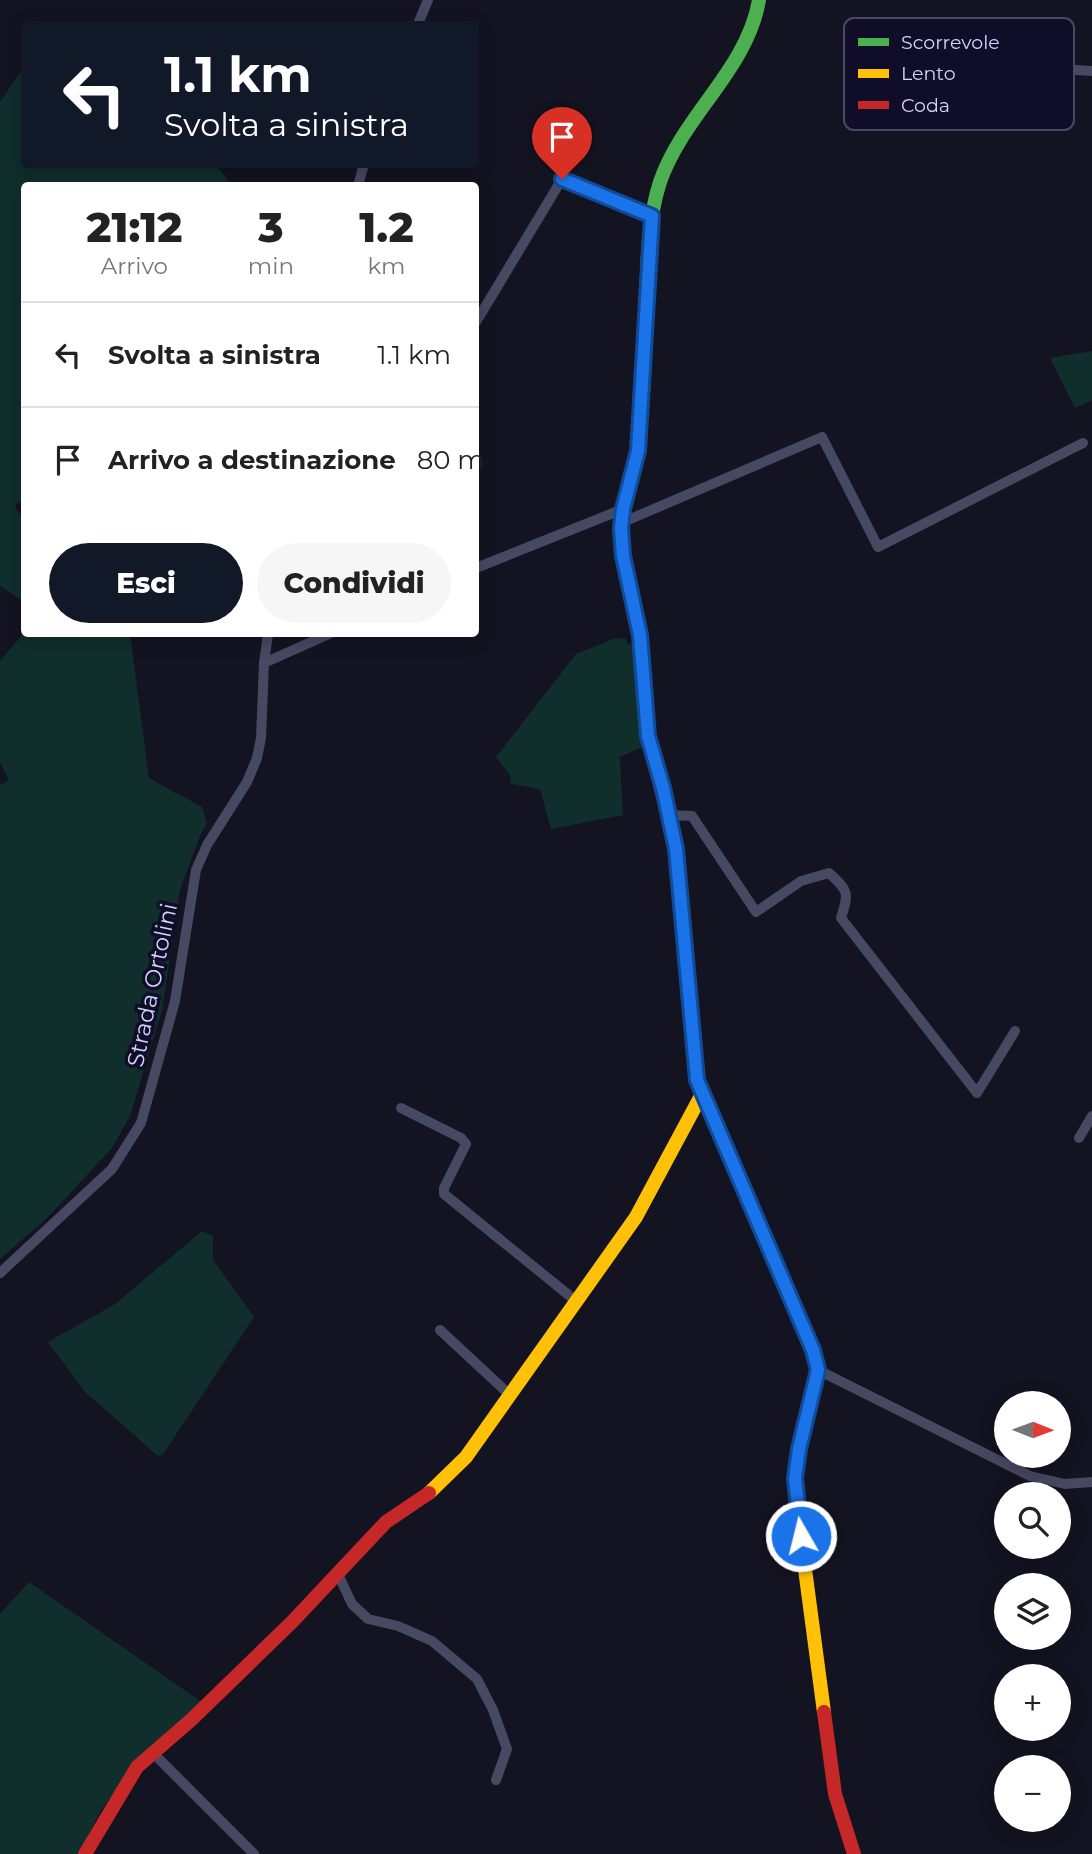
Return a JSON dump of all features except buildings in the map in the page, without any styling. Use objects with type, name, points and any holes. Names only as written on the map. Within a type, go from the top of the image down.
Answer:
[{"type":"main road","points":[[759,0],[755,24],[741,53],[705,105],[662,177],[652,216],[638,451],[622,516],[623,556],[640,635],[648,736],[670,815],[683,906],[694,1048],[702,1094],[730,1153],[813,1350],[818,1370],[799,1449],[795,1494],[835,1794],[854,1854]]},
{"type":"main road","points":[[85,1854],[137,1767],[237,1676],[386,1522],[431,1492],[466,1457],[636,1217],[702,1094]]},
{"type":"street","points":[[419,21],[428,0]]},
{"type":"street","points":[[1074,70],[1092,71]]},
{"type":"street","points":[[479,317],[562,179],[652,216]]},
{"type":"street","points":[[479,567],[622,516],[822,437],[878,547],[1083,443]]},
{"type":"street","name":"Strada Ortolini","points":[[0,1273],[112,1169],[141,1123],[175,1001],[196,870],[207,845],[247,782],[257,758],[262,727],[268,637]]},
{"type":"street","points":[[264,663],[322,637]]},
{"type":"street","points":[[670,815],[692,816],[756,912],[801,881],[829,873],[844,886],[848,896],[841,918],[977,1093],[1015,1031]]},
{"type":"street","points":[[401,1108],[461,1138],[466,1144],[444,1188],[444,1195],[576,1301]]},
{"type":"street","points":[[1079,1138],[1092,1116]]},
{"type":"street","points":[[440,1330],[510,1395]]},
{"type":"street","points":[[818,1370],[1031,1476],[1065,1484],[1092,1482]]},
{"type":"street","points":[[338,1574],[352,1604],[369,1619],[398,1626],[432,1642],[477,1679],[493,1710],[507,1749],[496,1780]]},
{"type":"street","points":[[153,1753],[254,1854]]},
{"type":"green space","points":[[20,73],[21,168],[218,168],[230,182],[21,182],[21,502],[16,504],[16,509],[21,515],[21,600],[0,586],[0,102]]},
{"type":"green space","points":[[1092,351],[1092,400],[1075,408],[1050,358]]},
{"type":"green space","points":[[21,636],[130,637],[149,778],[202,807],[207,823],[180,890],[162,1010],[130,1116],[112,1148],[47,1218],[0,1259],[0,785],[9,780],[0,762],[0,661]]},
{"type":"green space","points":[[616,638],[626,639],[628,645],[635,643],[645,746],[620,757],[623,815],[551,829],[540,789],[511,784],[510,775],[496,757],[576,654]]},
{"type":"green space","points":[[202,1231],[213,1236],[213,1260],[254,1317],[163,1454],[158,1456],[86,1393],[48,1342],[115,1304]]},
{"type":"green space","points":[[29,1582],[206,1705],[136,1763],[102,1809],[78,1854],[0,1854],[0,1614]]},
{"type":"traffic: fast","points":[[638,452],[648,250],[655,198],[670,158],[683,135],[742,49],[759,0]]},
{"type":"traffic: fast","points":[[693,1034],[697,1080],[813,1350],[818,1370],[799,1449]]},
{"type":"traffic: slow","points":[[429,1493],[466,1457],[636,1217],[702,1094]]},
{"type":"traffic: slow","points":[[799,1449],[795,1494],[824,1712]]},
{"type":"traffic: jam","points":[[638,452],[623,509],[623,556],[640,635],[648,736],[676,849],[693,1034]]},
{"type":"traffic: jam","points":[[85,1854],[137,1767],[191,1720],[292,1622],[386,1522],[429,1493]]},
{"type":"traffic: jam","points":[[824,1712],[835,1794],[854,1854]]},
{"type":"route","points":[[562,179],[652,216],[638,451],[623,509],[623,556],[640,635],[648,736],[670,815],[676,849],[690,974],[697,1080],[813,1350],[818,1370],[799,1449],[795,1478],[801,1536]]}]
